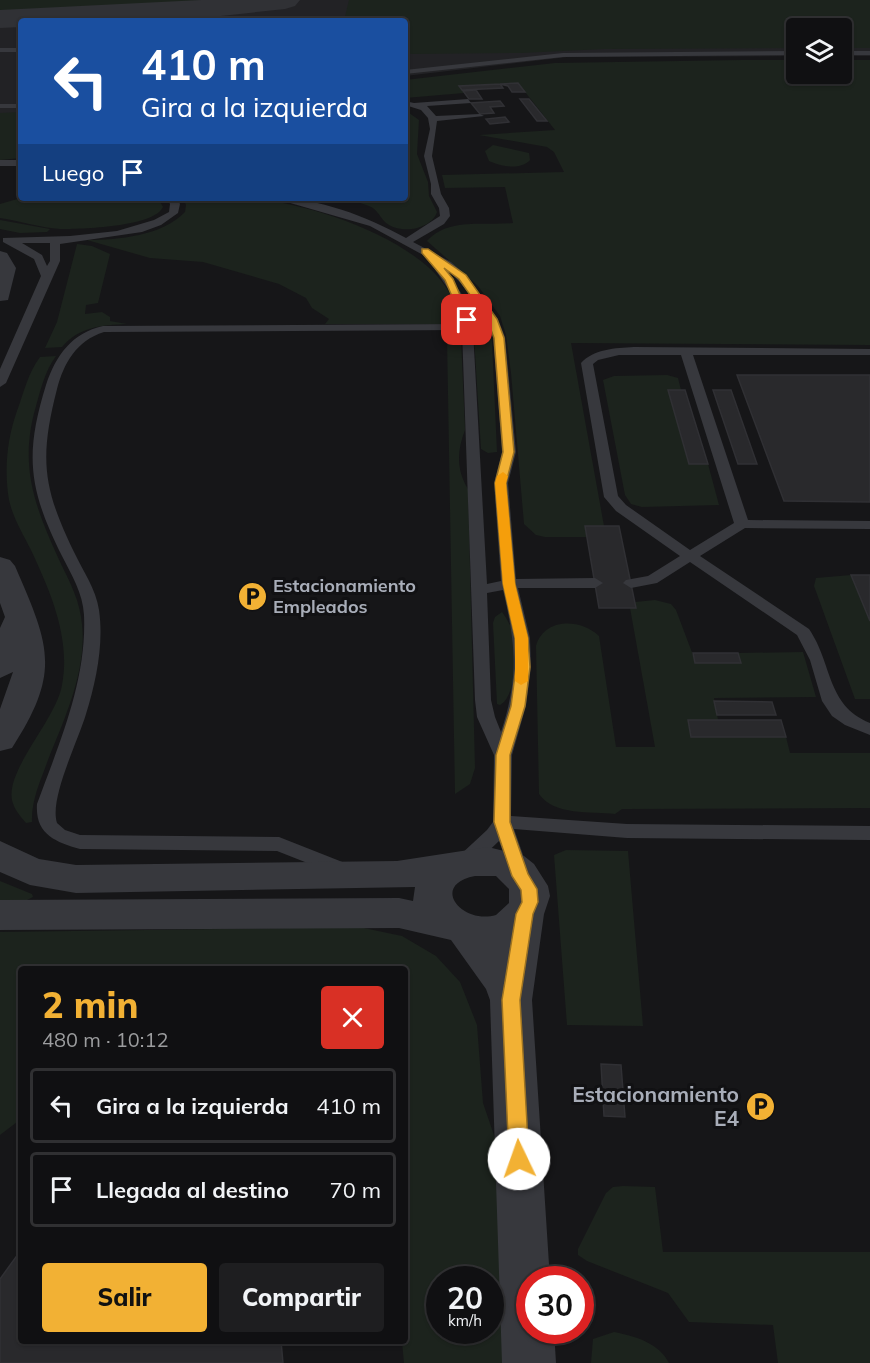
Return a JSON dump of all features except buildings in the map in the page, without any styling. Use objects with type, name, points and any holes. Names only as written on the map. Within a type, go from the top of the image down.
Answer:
[{"type":"street","points":[[0,295],[6,268],[2,245]]},
{"type":"street","points":[[0,566],[20,617],[30,659],[28,684],[0,740]]},
{"type":"street","points":[[0,668],[20,617]]},
{"type":"street","points":[[0,855],[30,871],[76,879],[397,874],[459,864],[497,862],[522,895],[511,1000],[529,1363]]},
{"type":"street","points":[[459,864],[441,874],[434,884],[431,895],[433,906],[459,928],[504,983],[511,1000]]},
{"type":"street","points":[[0,915],[399,913],[482,932],[499,930],[514,924],[522,895]]},
{"type":"lane","points":[[0,50],[18,50]]},
{"type":"lane","points":[[408,72],[563,55],[786,53]]},
{"type":"lane","points":[[852,53],[870,53]]},
{"type":"lane","points":[[408,104],[468,102]]},
{"type":"lane","points":[[407,241],[441,222],[445,216],[444,208],[436,194],[436,184],[428,156],[434,129],[431,114],[415,105]]},
{"type":"lane","points":[[0,106],[18,106]]},
{"type":"lane","points":[[432,119],[480,116]]},
{"type":"lane","points":[[0,163],[18,163]]},
{"type":"lane","points":[[2,245],[123,233],[158,222],[173,213],[174,201]]},
{"type":"lane","points":[[290,201],[344,214],[373,224],[425,251],[462,277],[492,319],[499,338],[508,452],[501,483],[509,584],[522,638],[523,667],[518,706],[503,755],[502,822],[522,895]]},
{"type":"lane","points":[[0,383],[46,276],[55,261],[56,243],[66,238]]},
{"type":"lane","points":[[2,245],[22,245],[38,257],[46,276]]},
{"type":"lane","points":[[425,251],[449,279],[463,307],[467,327],[481,590],[483,700],[486,717],[503,755]]},
{"type":"lane","points":[[366,875],[346,872],[279,844],[80,842],[57,835],[50,829],[45,815],[46,804],[80,710],[92,651],[92,612],[87,594],[43,498],[37,470],[42,419],[56,372],[76,340],[85,334],[122,327],[467,327],[487,325],[492,319]]},
{"type":"lane","points":[[870,352],[612,352],[592,357],[587,363],[611,497],[621,507],[803,632],[810,643],[831,704],[849,723],[870,729]]},
{"type":"lane","points":[[686,352],[742,524]]},
{"type":"lane","points":[[476,483],[501,483]]},
{"type":"lane","points":[[631,583],[652,580],[742,524],[870,525]]},
{"type":"lane","points":[[481,590],[509,584],[595,583]]},
{"type":"lane","points":[[502,822],[627,831],[870,833]]},
{"type":"lane","points":[[459,864],[494,835],[502,822]]},
{"type":"shaded area","points":[[0,0],[870,0],[870,56],[852,56],[852,18],[786,18],[786,56],[567,57],[408,76],[408,18],[18,18],[18,114],[0,114]]},
{"type":"shaded area","points":[[0,0],[228,0],[149,7],[0,12]]},
{"type":"shaded area","points":[[349,0],[870,0],[870,48],[852,48],[852,18],[786,18],[786,48],[604,49],[521,53],[413,54],[408,53],[408,18],[345,18]]},
{"type":"shaded area","points":[[786,60],[786,84],[852,84],[852,60],[870,60],[870,345],[571,343],[604,526],[585,526],[587,537],[536,535],[524,524],[511,373],[506,335],[500,316],[478,286],[427,241],[445,228],[467,224],[513,223],[505,187],[445,188],[442,175],[564,172],[554,152],[547,147],[479,135],[555,130],[518,83],[460,86],[464,93],[408,98],[408,80],[555,63]]},
{"type":"shaded area","points":[[18,112],[18,158],[0,160],[0,113]]},
{"type":"shaded area","points":[[408,112],[419,120],[417,154],[428,182],[429,196],[437,212],[434,218],[422,227],[398,228],[385,222],[374,209],[352,201],[408,201]]},
{"type":"shaded area","points":[[493,145],[529,153],[530,160],[521,166],[504,166],[489,161],[485,151]]},
{"type":"shaded area","points":[[18,199],[18,201],[160,201],[163,207],[157,214],[132,223],[70,229],[0,218],[0,204]]},
{"type":"shaded area","points":[[184,201],[272,201],[327,214],[356,225],[383,237],[429,268],[452,297],[460,319],[442,324],[325,324],[329,319],[312,308],[306,298],[279,284],[203,262],[150,258],[87,240],[112,239],[152,231],[175,220],[185,212]]},
{"type":"shaded area","points":[[0,220],[50,229],[47,232],[20,233],[0,229]]},
{"type":"shaded area","points":[[77,244],[92,246],[110,254],[98,303],[86,305],[85,314],[102,312],[110,317],[110,321],[127,324],[91,328],[76,335],[62,347],[45,348],[57,322]]},
{"type":"shaded area","points":[[447,337],[461,338],[465,430],[460,445],[459,460],[461,474],[468,489],[475,768],[470,784],[455,794]]},
{"type":"shaded area","points":[[474,337],[491,337],[492,342],[497,452],[488,453],[481,449]]},
{"type":"shaded area","points":[[56,356],[46,374],[36,406],[31,428],[29,469],[37,506],[77,601],[83,641],[78,676],[68,711],[37,790],[32,822],[26,823],[13,803],[12,788],[16,774],[58,699],[62,685],[64,650],[52,598],[11,507],[7,455],[14,422],[32,370],[40,357]]},
{"type":"shaded area","points":[[667,375],[678,378],[681,390],[668,390],[689,464],[708,464],[719,505],[642,507],[631,504],[625,495],[603,380],[614,376]]},
{"type":"shaded area","points":[[851,575],[870,621],[870,699],[855,699],[814,586],[816,578]]},
{"type":"shaded area","points":[[655,600],[671,604],[676,610],[696,663],[740,663],[738,653],[803,652],[816,697],[714,698],[718,720],[688,720],[691,737],[786,737],[790,753],[870,753],[870,808],[622,809],[615,814],[563,809],[546,801],[539,794],[536,646],[540,637],[554,626],[563,624],[582,626],[599,636],[616,747],[655,747],[630,608],[636,608],[635,602]]},
{"type":"shaded area","points":[[502,612],[509,622],[515,640],[515,661],[509,693],[500,705],[497,704],[493,623],[495,617]]},
{"type":"shaded area","points":[[566,850],[628,851],[643,1026],[567,1025],[554,855]]},
{"type":"shaded area","points":[[0,881],[32,894],[33,897],[27,900],[0,900]]},
{"type":"shaded area","points":[[359,927],[402,936],[436,956],[460,982],[477,1025],[483,1103],[497,1144],[501,1266],[426,1266],[426,1344],[503,1344],[504,1363],[404,1363],[402,1344],[408,1344],[408,966],[18,966],[18,1121],[0,1135],[0,932]]},
{"type":"shaded area","points":[[613,1187],[655,1187],[663,1252],[870,1252],[870,1363],[778,1363],[773,1325],[689,1322],[668,1293],[587,1261],[578,1255],[578,1249],[606,1193]]},
{"type":"shaded area","points":[[614,1332],[638,1338],[653,1345],[669,1363],[591,1363],[594,1339]]},
{"type":"taxiway","points":[[25,18],[173,12],[285,0]]},
{"type":"taxiway","points":[[0,19],[18,18]]},
{"type":"slow traffic","points":[[503,476],[501,483],[509,584],[522,638],[521,681]]},
{"type":"place","name":"Estacionamiento Empleados","points":[[252,596]]},
{"type":"place","name":"Estacionamiento E4","points":[[760,1107]]},
{"type":"route","points":[[467,320],[449,279],[425,251],[447,264],[462,277],[492,319],[499,338],[508,452],[501,483],[509,584],[522,638],[523,667],[518,706],[503,755],[502,822],[520,876],[529,889],[530,902],[524,914],[511,1000],[519,1159]]}]
